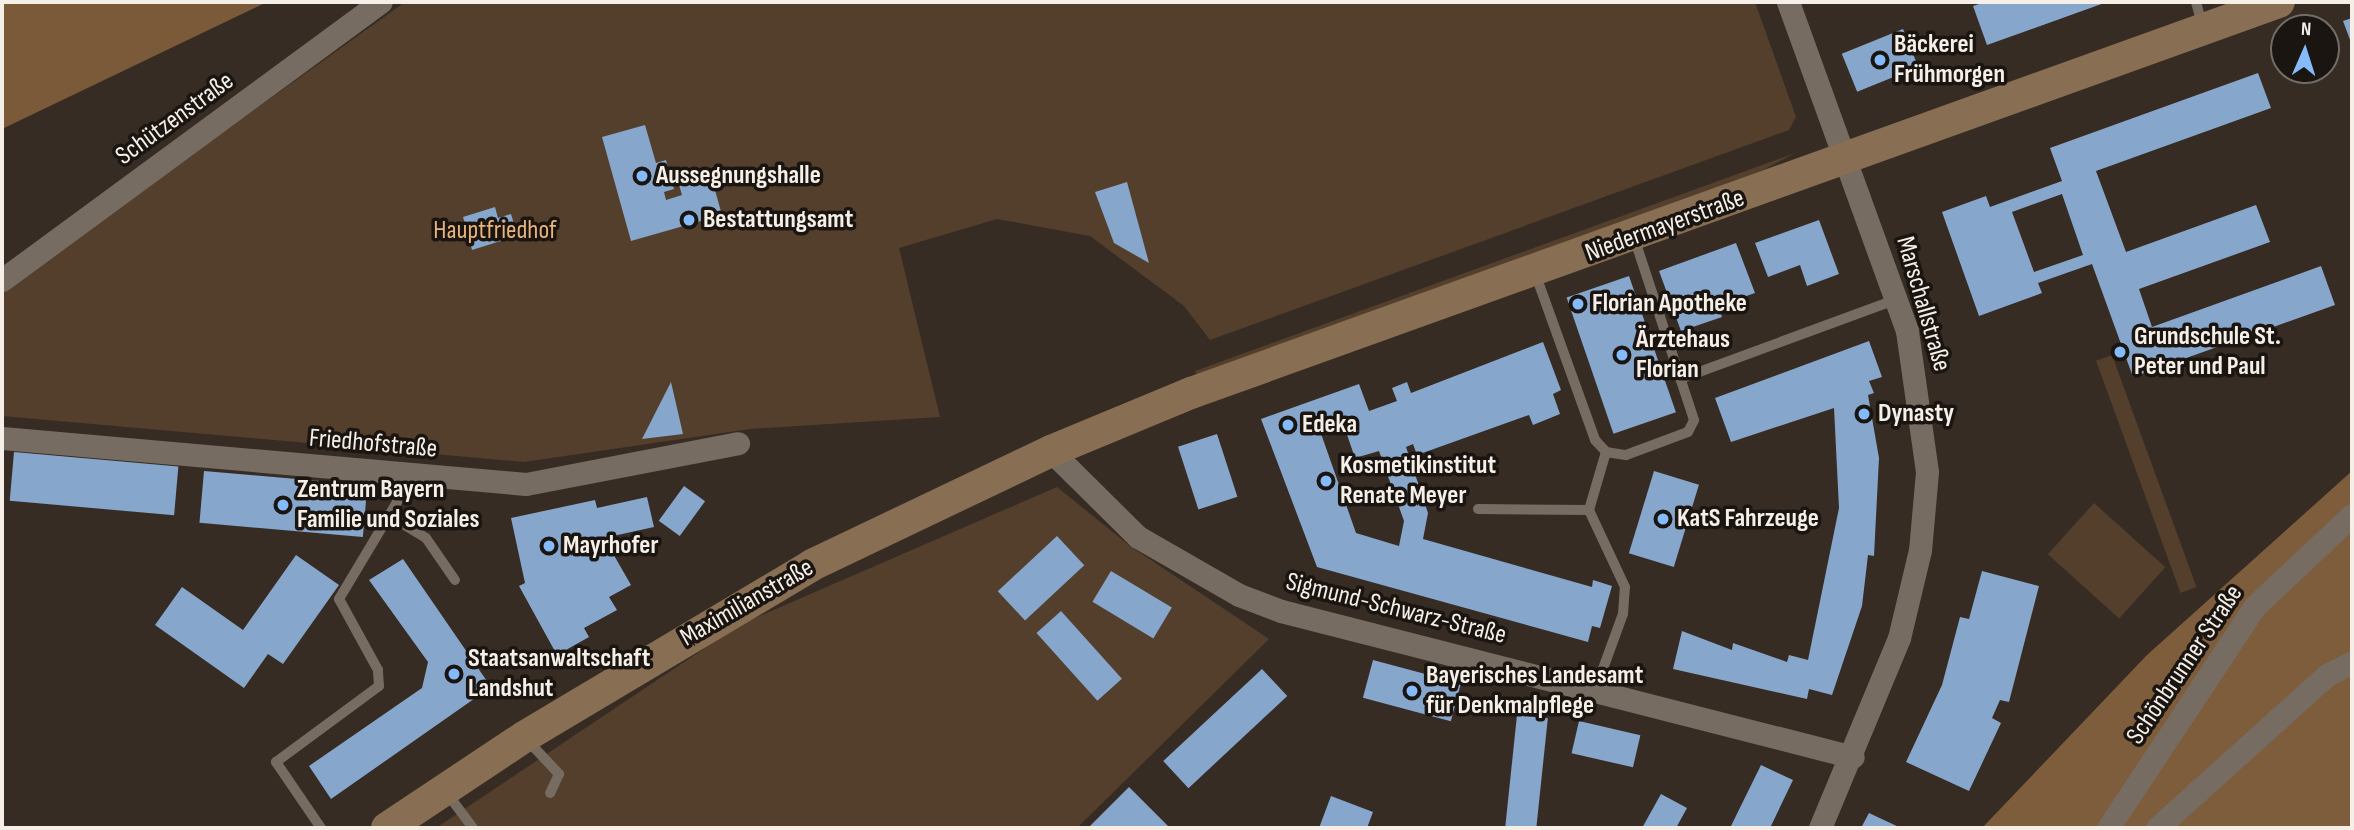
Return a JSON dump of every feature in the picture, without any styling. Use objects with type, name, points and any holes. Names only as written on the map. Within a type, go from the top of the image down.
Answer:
[{"type":"main road","name":"Niedermayerstraße","points":[[1051,451],[1191,393],[1634,238],[1844,160],[2199,15],[2279,2]]},
{"type":"main road","name":"Maximilianstraße","points":[[387,828],[524,737],[812,565],[1051,451]]},
{"type":"street","name":"Schützenstraße","points":[[2,279],[381,2]]},
{"type":"street","name":"Marschallstraße","points":[[1788,2],[1897,299],[1921,403],[1927,472],[1920,550],[1899,638],[1853,757],[1820,828]]},
{"type":"street","name":"Friedhofstraße","points":[[2,438],[526,484],[738,443]]},
{"type":"street","name":"Sigmund-Schwarz-Straße","points":[[1051,451],[1138,537],[1239,595],[1281,611],[1596,688],[1853,757]]},
{"type":"street","name":"Schönbrunner Straße","points":[[2108,828],[2255,606],[2352,515]]},
{"type":"street","points":[[2157,828],[2327,675],[2352,662]]},
{"type":"lane","points":[[1535,273],[1595,440],[1606,452],[1626,455],[1690,431],[1694,420],[1634,238]]},
{"type":"lane","points":[[1680,379],[1897,299]]},
{"type":"lane","points":[[1596,688],[1623,614],[1625,587],[1589,510],[1606,452]]},
{"type":"lane","points":[[321,828],[276,762],[379,686],[378,670],[339,599],[403,492],[404,474]]},
{"type":"lane","points":[[1478,509],[1589,510]]},
{"type":"lane","points":[[388,515],[426,538],[455,580]]},
{"type":"lane","points":[[524,737],[559,774],[550,793]]},
{"type":"lane","points":[[444,790],[473,828]]},
{"type":"green space","name":"Hauptfriedhof","points":[[405,2],[1755,2],[1796,117],[1789,130],[1210,340],[1184,306],[1090,236],[997,219],[899,248],[940,417],[750,429],[524,462],[2,416],[2,291]]},
{"type":"green space","points":[[1795,153],[1745,180],[1197,376],[1195,371]]},
{"type":"green space","points":[[2112,355],[2196,587],[2181,593],[2096,361]]},
{"type":"green space","points":[[1057,487],[1130,546],[1269,639],[1077,828],[436,828],[741,624]]},
{"type":"green space","points":[[2094,503],[2165,567],[2119,619],[2048,554]]},
{"type":"shaded area","points":[[2,2],[267,2],[2,129]]},
{"type":"shaded area","points":[[2352,471],[2352,828],[1982,828],[2147,655]]},
{"type":"building","points":[[1985,2],[2107,2],[1987,45],[1973,6]]},
{"type":"building","points":[[2352,18],[2352,45],[2343,21]]},
{"type":"building","name":"Bäckerei Frühmorgen","points":[[1903,29],[1918,67],[1857,92],[1842,54]]},
{"type":"building","points":[[2258,73],[2271,108],[2096,171],[2126,252],[2256,205],[2270,242],[2139,289],[2152,327],[2321,266],[2335,305],[2133,377],[2092,264],[2038,283],[2042,293],[1979,316],[1942,212],[1986,196],[1990,207],[2062,181],[2050,148]],"holes":[[[2062,194],[2083,255],[2034,272],[2012,212]]]},
{"type":"building","name":"Aussegnungshalle","points":[[645,125],[656,163],[666,160],[674,189],[664,192],[666,200],[682,195],[679,185],[711,176],[722,215],[631,241],[602,137]]},
{"type":"building","points":[[1127,182],[1149,263],[1114,243],[1095,192]]},
{"type":"building","points":[[495,207],[498,218],[511,214],[515,227],[502,231],[504,240],[472,250],[463,217]]},
{"type":"building","points":[[1819,220],[1839,274],[1807,286],[1800,265],[1768,277],[1755,243]]},
{"type":"building","points":[[1736,243],[1755,293],[1718,306],[1722,317],[1681,331],[1659,271]]},
{"type":"building","name":"Ärztehaus Florian","points":[[1629,276],[1676,412],[1613,434],[1567,297]]},
{"type":"building","points":[[1869,341],[1882,377],[1869,381],[1874,393],[1868,395],[1879,458],[1874,556],[1868,555],[1862,606],[1832,695],[1809,689],[1807,699],[1673,669],[1682,631],[1732,650],[1733,643],[1787,662],[1789,655],[1808,660],[1839,508],[1834,408],[1731,442],[1715,398]]},
{"type":"building","points":[[1543,342],[1561,390],[1553,394],[1560,414],[1533,425],[1529,415],[1417,455],[1413,444],[1406,447],[1428,513],[1423,539],[1592,587],[1593,580],[1612,586],[1600,628],[1592,626],[1588,642],[1317,567],[1261,419],[1359,384],[1369,411],[1397,401],[1392,388],[1407,382],[1411,393]],"holes":[[[1342,420],[1355,458],[1379,451],[1404,521],[1399,546],[1356,533],[1319,428]]]},
{"type":"building","points":[[671,382],[683,434],[642,439]]},
{"type":"building","points":[[1217,434],[1237,497],[1198,509],[1178,447]]},
{"type":"building","points":[[14,452],[178,466],[174,515],[10,501]]},
{"type":"building","name":"Zentrum Bayern Familie und Soziales","points":[[204,471],[367,485],[363,537],[199,523]]},
{"type":"building","name":"KatS Fahrzeuge","points":[[1654,471],[1699,485],[1674,567],[1629,553]]},
{"type":"building","points":[[684,486],[705,501],[680,536],[659,521]]},
{"type":"building","points":[[647,497],[654,527],[604,538],[631,585],[609,597],[617,610],[584,628],[589,637],[557,655],[519,586],[525,583],[511,518],[595,500],[597,508]]},
{"type":"building","points":[[1057,536],[1084,565],[1025,620],[998,591]]},
{"type":"building","points":[[296,555],[339,585],[283,664],[268,654],[244,688],[155,625],[182,587],[243,630]]},
{"type":"building","name":"Staatsanwaltschaft Landshut","points":[[403,559],[491,687],[331,799],[309,766],[422,688],[428,662],[369,580]]},
{"type":"building","points":[[1111,571],[1172,608],[1153,638],[1092,602]]},
{"type":"building","points":[[1982,571],[2039,586],[2009,702],[2000,700],[1992,718],[2001,723],[1969,791],[1906,762],[1942,685],[1960,617],[1969,619]]},
{"type":"building","points":[[1061,611],[1122,679],[1097,701],[1036,633]]},
{"type":"building","name":"Bayerisches Landesamt für Denkmalpflege","points":[[1373,660],[1461,684],[1451,721],[1363,698]]},
{"type":"building","points":[[1262,669],[1287,696],[1189,788],[1163,761]]},
{"type":"building","points":[[1517,715],[1548,718],[1536,828],[1505,827]]},
{"type":"building","points":[[1579,721],[1640,735],[1633,767],[1572,753]]},
{"type":"building","points":[[1761,765],[1793,780],[1770,828],[1730,828]]},
{"type":"building","points":[[1129,787],[1170,828],[1088,828]]},
{"type":"building","points":[[1661,794],[1687,808],[1676,828],[1642,828]]},
{"type":"building","points":[[1331,796],[1373,812],[1367,828],[1319,828]]},
{"type":"building","points":[[1869,813],[1901,828],[1861,828]]},
{"type":"place","name":"Bäckerei Frühmorgen","points":[[1880,60]]},
{"type":"place","name":"Aussegnungshalle","points":[[642,176]]},
{"type":"place","name":"Bestattungsamt","points":[[689,220]]},
{"type":"place","name":"Florian Apotheke","points":[[1578,304]]},
{"type":"place","name":"Grundschule St. Peter und Paul","points":[[2120,352]]},
{"type":"place","name":"Ärztehaus Florian","points":[[1622,355]]},
{"type":"place","name":"Dynasty","points":[[1864,414]]},
{"type":"place","name":"Edeka","points":[[1288,425]]},
{"type":"place","name":"Kosmetikinstitut Renate Meyer","points":[[1326,481]]},
{"type":"place","name":"Zentrum Bayern Familie und Soziales","points":[[283,505]]},
{"type":"place","name":"KatS Fahrzeuge","points":[[1663,519]]},
{"type":"place","name":"Mayrhofer","points":[[549,546]]},
{"type":"place","name":"Staatsanwaltschaft Landshut","points":[[454,674]]},
{"type":"place","name":"Bayerisches Landesamt für Denkmalpflege","points":[[1412,691]]}]
